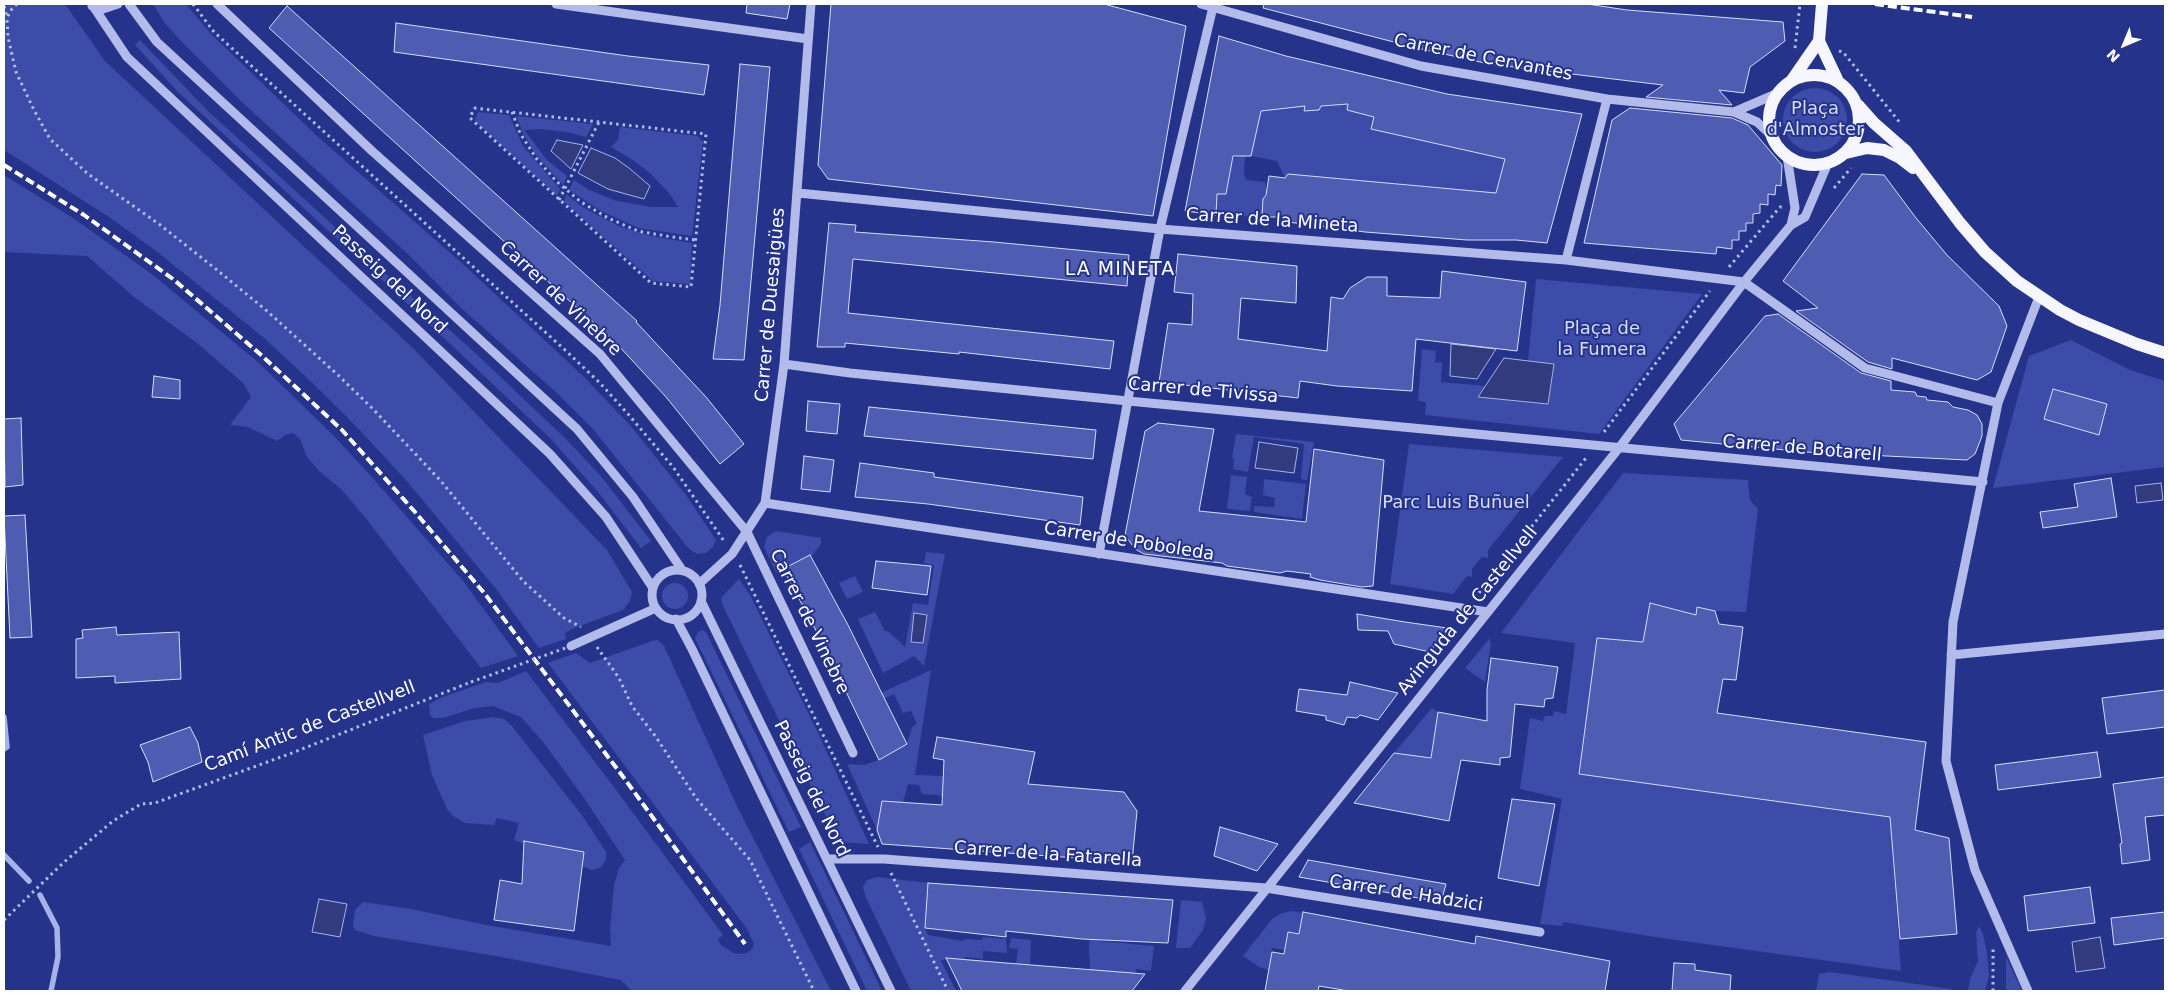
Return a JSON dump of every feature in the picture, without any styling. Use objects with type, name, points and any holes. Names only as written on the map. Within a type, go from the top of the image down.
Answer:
[{"type":"main road","points":[[1822,4],[1819,41],[1837,79],[1851,92],[1858,105],[1874,123],[1906,151],[1925,179],[1985,252],[2039,297],[2060,310],[2096,328],[2137,344],[2165,352]]},
{"type":"main road","points":[[1819,41],[1792,80],[1776,94],[1770,112],[1771,135],[1778,146],[1787,156],[1805,164],[1816,165],[1828,163],[1846,152],[1867,148],[1884,150],[1900,158],[1925,179]]},
{"type":"main road","points":[[1792,80],[1804,75],[1815,74],[1837,79]]},
{"type":"main road","points":[[1846,152],[1857,135],[1860,122],[1858,105]]},
{"type":"street","points":[[91,5],[109,8],[118,4]]},
{"type":"street","name":"Passeig del Nord","points":[[129,4],[158,42],[171,55],[577,429],[633,497],[682,570]]},
{"type":"street","name":"Carrer de Vinebre","points":[[217,4],[372,151],[600,354],[747,532],[853,753]]},
{"type":"street","points":[[556,4],[808,39]]},
{"type":"street","name":"Carrer de Duesaigües","points":[[699,584],[732,554],[765,503],[784,364],[811,4]]},
{"type":"street","name":"Carrer de Cervantes","points":[[1201,4],[1421,66],[1607,99],[1734,112],[1757,122],[1771,135]]},
{"type":"street","name":"Passeig del Nord","points":[[91,5],[127,57],[550,454],[606,517],[653,588]]},
{"type":"street","points":[[1099,554],[1160,229],[1213,7]]},
{"type":"street","name":"Carrer de Cervantes","points":[[1734,112],[1776,94]]},
{"type":"street","points":[[1566,260],[1607,99]]},
{"type":"street","points":[[1787,156],[1795,208],[1791,225]]},
{"type":"street","name":"Avinguda de Castellvell","points":[[1185,991],[1619,448],[1744,282],[1791,225],[1805,218],[1828,163]]},
{"type":"street","name":"Carrer de la Mineta","points":[[798,193],[1160,229],[1566,260],[1744,282]]},
{"type":"street","points":[[1744,282],[1865,368],[1998,403]]},
{"type":"street","points":[[2028,991],[1975,870],[1946,761],[1953,622],[1998,403],[2039,297]]},
{"type":"street","name":"Carrer de Tivissa","points":[[784,364],[850,373],[1128,401],[1619,448]]},
{"type":"street","name":"Carrer de Botarell","points":[[1619,448],[1983,482]]},
{"type":"street","name":"Carrer de Poboleda","points":[[765,503],[1488,612]]},
{"type":"street","points":[[682,570],[689,573],[699,584],[702,595],[701,601],[694,613],[676,620],[668,618],[656,608],[652,598],[653,588],[664,574],[682,570]]},
{"type":"street","name":"Passeig del Nord","points":[[701,601],[891,991]]},
{"type":"street","points":[[571,646],[656,608]]},
{"type":"street","points":[[676,620],[856,991]]},
{"type":"street","points":[[1951,655],[2165,634]]},
{"type":"street","name":"Carrer de la Fatarella","points":[[828,859],[884,859],[1266,888]]},
{"type":"street","name":"Carrer de Hadzici","points":[[1266,888],[1540,932]]},
{"type":"path","points":[[7,19],[10,10],[17,4]]},
{"type":"path","points":[[1795,48],[1800,4]]},
{"type":"path","points":[[4,6],[8,37],[16,72],[50,139],[88,174],[159,224],[267,311],[339,376],[440,480],[523,582],[564,618],[580,625],[591,637],[619,678],[632,706],[656,736],[696,798],[750,860],[814,991]]},
{"type":"path","points":[[1843,52],[1904,128]]},
{"type":"path","points":[[474,108],[599,122],[706,134],[690,287],[651,283],[470,118],[474,108]]},
{"type":"path","points":[[512,112],[514,121],[527,146],[542,166],[565,189],[587,205],[629,227],[658,235],[696,240]]},
{"type":"path","points":[[559,200],[599,122]]},
{"type":"path","points":[[1829,193],[1844,174],[1855,165]]},
{"type":"path","points":[[1726,271],[1780,207]]},
{"type":"path","points":[[1600,439],[1706,296]]},
{"type":"path","name":"Camí Antic de Castellvell","points":[[4,920],[63,863],[113,821],[141,804],[155,803],[292,753],[471,682],[571,646]]},
{"type":"green space","points":[[4,4],[65,4],[105,61],[414,349],[607,550],[632,592],[630,601],[623,610],[574,628],[565,633],[566,639],[539,648],[496,589],[406,480],[348,418],[305,376],[263,337],[156,251],[112,219],[4,150]]},
{"type":"green space","points":[[153,4],[186,4],[210,33],[317,136],[464,265],[582,375],[630,425],[686,495],[716,540],[713,547],[706,553],[697,554],[689,549],[592,428],[557,393],[460,307],[409,255],[243,103],[180,40],[164,22]]},
{"type":"green space","points":[[140,40],[207,110],[349,240],[356,248],[356,251],[349,250],[179,93],[135,45]]},
{"type":"green space","name":"Plaça d'Almoster","points":[[1815,88],[1833,93],[1838,97],[1842,102],[1847,120],[1842,138],[1838,143],[1833,147],[1815,152],[1797,147],[1792,143],[1788,138],[1783,120],[1788,102],[1792,97],[1797,93]]},
{"type":"green space","points":[[1292,103],[1305,106],[1304,111],[1321,106],[1348,103],[1347,110],[1374,117],[1371,129],[1505,159],[1496,193],[1288,174],[1285,178],[1277,161],[1251,156],[1259,120],[1259,111],[1287,108]]},
{"type":"green space","points":[[478,112],[509,115],[523,146],[560,189],[557,196],[475,121]]},
{"type":"green space","points":[[516,116],[593,124],[586,137],[567,132],[539,129],[524,130],[547,160],[567,176],[563,185],[536,155],[523,133]]},
{"type":"green space","points":[[620,127],[698,136],[703,142],[692,236],[639,228],[601,211],[569,190],[574,180],[589,190],[617,201],[652,207],[678,207],[669,193],[652,175],[633,160],[611,147],[618,140]]},
{"type":"green space","points":[[1245,156],[1244,172],[1246,180],[1265,182],[1267,191],[1263,199],[1262,217],[1216,215],[1217,194],[1226,193],[1233,158]]},
{"type":"green space","points":[[4,175],[73,218],[153,275],[259,363],[334,436],[370,475],[464,582],[518,656],[481,668],[368,521],[342,490],[319,471],[307,457],[300,439],[293,433],[285,435],[277,441],[248,427],[230,425],[251,397],[243,383],[197,343],[134,297],[87,256],[4,252]]},
{"type":"green space","points":[[566,194],[584,208],[621,227],[651,236],[692,243],[690,284],[653,281],[564,202]]},
{"type":"green space","points":[[385,273],[472,350],[566,439],[600,475],[651,541],[641,548],[598,492],[549,437],[380,278]]},
{"type":"green space","name":"Plaça de la Fumera","points":[[1536,279],[1702,294],[1599,434],[1425,415],[1426,402],[1418,401],[1422,349],[1436,351],[1435,363],[1442,362],[1441,382],[1485,386],[1477,397],[1548,404],[1554,364],[1528,361]]},
{"type":"green space","points":[[2071,340],[2130,370],[2165,381],[2165,467],[1993,488],[2029,356]]},
{"type":"green space","points":[[1236,434],[1314,442],[1307,480],[1301,479],[1304,444],[1254,437],[1248,472],[1233,469],[1234,459],[1232,458]]},
{"type":"green space","name":"Parc Luis Buñuel","points":[[1409,444],[1563,457],[1488,550],[1488,558],[1482,557],[1472,569],[1472,577],[1467,576],[1453,594],[1390,584]]},
{"type":"green space","points":[[1623,473],[1748,480],[1750,500],[1758,509],[1746,612],[1715,611],[1697,607],[1694,646],[1681,647],[1686,612],[1651,603],[1643,642],[1597,638],[1579,774],[1890,817],[1901,971],[1655,937],[1563,922],[1562,926],[1540,924],[1562,799],[1520,789],[1530,718],[1543,721],[1545,716],[1553,716],[1554,711],[1566,714],[1575,643],[1501,633]]},
{"type":"green space","points":[[1231,475],[1247,477],[1245,494],[1252,497],[1250,511],[1227,509]]},
{"type":"green space","points":[[1264,479],[1306,484],[1302,519],[1254,512],[1254,506],[1274,507],[1275,498],[1263,495]]},
{"type":"green space","points":[[776,531],[821,538],[821,544],[811,557],[810,555],[776,572],[764,547],[767,537]]},
{"type":"green space","points":[[926,552],[945,554],[924,666],[914,656],[883,673],[858,619],[875,612],[885,631],[889,632],[905,647],[913,603],[928,605],[934,565],[924,563]]},
{"type":"green space","points":[[855,576],[863,592],[847,599],[839,583]]},
{"type":"green space","points":[[739,579],[750,595],[819,735],[869,844],[842,842],[830,825],[723,606],[721,598]]},
{"type":"green space","points":[[675,583],[684,587],[688,596],[684,605],[675,609],[666,605],[662,596],[666,587]]},
{"type":"green space","points":[[702,630],[706,632],[801,827],[789,832],[695,638],[698,632]]},
{"type":"green space","points":[[1489,639],[1491,643],[1485,682],[1465,668]]},
{"type":"green space","points":[[658,640],[664,646],[737,806],[831,991],[632,991],[621,980],[496,956],[374,936],[355,930],[353,926],[355,910],[363,902],[611,946],[610,929],[614,885],[619,868],[625,860],[584,798],[543,742],[521,717],[493,706],[475,708],[443,718],[433,718],[430,715],[429,704],[440,698],[486,682],[498,683],[526,671],[723,935],[718,939],[721,945],[734,953],[740,954],[747,953],[752,949],[754,944],[747,929],[548,663],[576,653],[590,663]]},
{"type":"green space","points":[[931,670],[915,775],[943,776],[943,798],[938,795],[922,794],[919,785],[908,784],[903,802],[882,801],[877,830],[847,764],[864,765],[879,760],[907,744],[912,727],[917,724],[911,711],[903,713],[894,694],[884,699],[881,693]]},
{"type":"green space","points":[[1432,708],[1438,712],[1439,760],[1394,753]]},
{"type":"green space","points":[[494,717],[504,719],[512,726],[584,818],[606,852],[606,860],[600,868],[592,870],[514,840],[519,823],[497,818],[494,825],[465,823],[453,816],[447,809],[432,775],[423,735],[465,721]]},
{"type":"green space","points":[[810,842],[882,991],[867,991],[799,849]]},
{"type":"green space","points":[[877,877],[928,883],[925,928],[928,935],[963,941],[965,939],[982,940],[983,937],[1006,939],[1007,953],[983,951],[983,959],[965,957],[964,960],[946,959],[941,961],[956,991],[911,991],[866,898],[863,887],[867,880]]},
{"type":"green space","points":[[1098,895],[1095,938],[1100,941],[1154,946],[1151,971],[1136,969],[1135,973],[1090,970],[1089,944],[1093,896]]},
{"type":"green space","points":[[1181,900],[1202,902],[1206,918],[1203,930],[1190,948],[1176,948]]},
{"type":"green space","points":[[1290,911],[1303,913],[1299,934],[1288,933],[1285,950],[1272,948],[1269,970],[1259,967],[1243,956],[1272,919]]},
{"type":"green space","points":[[1979,926],[1983,934],[1987,953],[1989,976],[1985,991],[1968,991],[1970,979],[1978,961],[1976,933]]},
{"type":"green space","points":[[1011,938],[1031,940],[1030,965],[1016,964],[1018,949],[1009,948]]},
{"type":"green space","points":[[2006,957],[2022,991],[2006,991]]},
{"type":"green space","points":[[1830,972],[1952,989],[1951,991],[1816,991],[1819,974]]},
{"type":"shaded area","points":[[557,140],[583,145],[571,169],[551,151]]},
{"type":"shaded area","points":[[591,148],[615,158],[650,186],[644,199],[608,189],[578,173]]},
{"type":"shaded area","points":[[1451,344],[1496,349],[1477,379],[1450,376]]},
{"type":"shaded area","points":[[1504,358],[1554,364],[1548,404],[1478,397]]},
{"type":"shaded area","points":[[1259,442],[1298,448],[1294,473],[1255,468]]},
{"type":"shaded area","points":[[2161,483],[2163,500],[2137,503],[2135,486]]},
{"type":"shaded area","points":[[914,613],[927,615],[923,643],[911,642]]},
{"type":"shaded area","points":[[319,899],[347,904],[340,937],[312,932]]},
{"type":"shaded area","points":[[2100,937],[2105,968],[2076,972],[2072,942]]},
{"type":"building","points":[[747,4],[790,4],[787,19],[746,13]]},
{"type":"building","points":[[831,4],[1104,4],[1186,26],[1153,216],[828,179],[818,165]]},
{"type":"building","points":[[1264,4],[1587,4],[1627,10],[1783,22],[1785,41],[1750,67],[1744,93],[1719,90],[1732,105],[1646,97],[1663,85],[1489,64],[1413,47],[1263,8]]},
{"type":"building","points":[[287,6],[637,321],[706,397],[744,444],[720,464],[666,397],[617,344],[269,28]]},
{"type":"building","points":[[396,23],[628,56],[709,65],[704,95],[394,52]]},
{"type":"building","points":[[1219,36],[1286,56],[1447,94],[1582,114],[1547,243],[1516,240],[1467,240],[1365,232],[1280,221],[1280,217],[1262,217],[1263,199],[1266,195],[1269,176],[1285,178],[1288,174],[1496,193],[1505,159],[1371,129],[1374,117],[1347,110],[1348,104],[1321,106],[1319,110],[1304,111],[1305,106],[1261,111],[1251,156],[1233,156],[1226,194],[1217,194],[1216,215],[1185,211]]},
{"type":"building","points":[[740,64],[770,67],[744,360],[713,359],[720,305]]},
{"type":"building","points":[[1630,108],[1732,118],[1748,125],[1782,165],[1781,186],[1776,185],[1775,195],[1768,194],[1768,205],[1760,204],[1760,213],[1753,214],[1753,223],[1746,223],[1746,231],[1739,231],[1739,240],[1732,240],[1732,249],[1717,247],[1716,254],[1584,243],[1612,120]]},
{"type":"building","points":[[1862,174],[1884,175],[1947,255],[1999,306],[2007,326],[1991,372],[1977,380],[1892,358],[1892,369],[1868,362],[1796,311],[1818,308],[1783,281]]},
{"type":"building","points":[[829,223],[856,225],[855,232],[994,242],[1129,255],[1127,286],[853,259],[848,313],[1114,341],[1110,369],[959,352],[959,354],[845,343],[845,347],[817,347]]},
{"type":"building","points":[[1178,254],[1297,266],[1296,303],[1241,298],[1238,339],[1327,351],[1331,297],[1343,299],[1350,288],[1367,277],[1387,277],[1387,296],[1440,298],[1442,271],[1526,282],[1517,351],[1416,339],[1412,391],[1337,386],[1300,381],[1298,398],[1159,382],[1168,323],[1192,325],[1193,294],[1174,292]]},
{"type":"building","points":[[1778,314],[1861,373],[1891,381],[1891,390],[1915,392],[1917,396],[1926,397],[1927,400],[1948,402],[1953,407],[1968,410],[1977,415],[1982,424],[1982,436],[1975,454],[1967,460],[1806,452],[1681,440],[1674,424],[1765,316]]},
{"type":"building","points":[[154,376],[180,380],[180,399],[152,397]]},
{"type":"building","points":[[2053,389],[2107,404],[2099,435],[2044,419]]},
{"type":"building","points":[[808,401],[840,404],[837,434],[806,431]]},
{"type":"building","points":[[869,407],[1096,430],[1093,459],[864,436]]},
{"type":"building","points":[[21,418],[23,485],[5,487],[4,419]]},
{"type":"building","points":[[1158,423],[1214,429],[1199,511],[1306,522],[1314,449],[1384,460],[1373,586],[1362,587],[1320,580],[1310,577],[1311,574],[1287,571],[1280,573],[1227,566],[1222,563],[1144,554],[1135,549],[1125,535],[1145,431]]},
{"type":"building","points":[[804,456],[834,460],[830,492],[801,489]]},
{"type":"building","points":[[860,463],[934,473],[934,477],[1083,497],[1080,525],[928,504],[855,497]]},
{"type":"building","points":[[2111,478],[2117,517],[2043,528],[2040,512],[2078,507],[2074,484]]},
{"type":"building","points":[[25,515],[32,637],[10,638],[4,516]]},
{"type":"building","points":[[810,555],[848,625],[907,744],[879,760],[820,638],[783,569]]},
{"type":"building","points":[[876,561],[931,566],[927,595],[872,588]]},
{"type":"building","points":[[1650,603],[1696,615],[1697,607],[1715,611],[1719,624],[1743,627],[1736,680],[1723,679],[1717,713],[1926,742],[1915,830],[1949,838],[1957,934],[1900,939],[1890,817],[1579,774],[1597,638],[1643,642]]},
{"type":"building","points":[[1357,614],[1447,628],[1430,652],[1394,644],[1388,631],[1358,630]]},
{"type":"building","points":[[116,627],[117,635],[179,632],[181,679],[115,683],[115,676],[76,678],[76,639],[83,638],[82,630]]},
{"type":"building","points":[[1491,658],[1558,667],[1553,698],[1545,699],[1544,707],[1515,704],[1510,757],[1500,758],[1500,765],[1461,760],[1449,821],[1354,803],[1394,753],[1431,758],[1438,712],[1487,721],[1487,690]]},
{"type":"building","points":[[1350,682],[1398,693],[1378,720],[1360,715],[1357,718],[1347,717],[1344,725],[1326,720],[1326,716],[1296,711],[1299,689],[1347,695]]},
{"type":"building","points":[[2165,690],[2165,727],[2107,734],[2102,698]]},
{"type":"building","points":[[190,727],[198,743],[202,762],[153,782],[148,762],[140,745]]},
{"type":"building","points":[[937,737],[1035,752],[1028,784],[1124,792],[1137,811],[1132,862],[882,844],[877,830],[882,801],[942,805],[944,760],[933,758]]},
{"type":"building","points":[[2097,752],[2101,777],[1998,790],[1995,765]]},
{"type":"building","points":[[2165,777],[2165,815],[2145,817],[2150,860],[2122,864],[2120,844],[2122,843],[2113,784]]},
{"type":"building","points":[[1512,799],[1555,804],[1539,886],[1498,878]]},
{"type":"building","points":[[1220,827],[1278,844],[1257,871],[1214,856]]},
{"type":"building","points":[[524,841],[584,852],[574,931],[494,920],[500,880],[522,884]]},
{"type":"building","points":[[1308,860],[1446,884],[1441,902],[1299,877]]},
{"type":"building","points":[[928,883],[1173,900],[1168,943],[1082,939],[1006,931],[1006,937],[925,928]]},
{"type":"building","points":[[2090,887],[2095,923],[2028,931],[2024,896]]},
{"type":"building","points":[[1303,912],[1475,944],[1476,936],[1610,961],[1605,991],[1349,991],[1319,986],[1318,991],[1265,991],[1272,952],[1284,954],[1288,932],[1299,934]]},
{"type":"building","points":[[2165,912],[2165,938],[2114,945],[2111,918]]},
{"type":"building","points":[[946,958],[1145,974],[1132,991],[962,991]]},
{"type":"building","points":[[1674,963],[1695,964],[1695,970],[1731,975],[1730,991],[1672,991]]},
{"type":"waterway","points":[[4,717],[7,747],[4,749]]},
{"type":"waterway","points":[[4,855],[29,881]]},
{"type":"waterway","points":[[40,895],[57,928],[58,957],[51,991]]},
{"type":"railway","points":[[1875,4],[1972,17]]},
{"type":"railway","points":[[4,165],[84,215],[173,279],[260,354],[342,430],[485,594],[624,778],[745,944]]},
{"type":"district","name":"LA MINETA","points":[[1120,270]]}]
